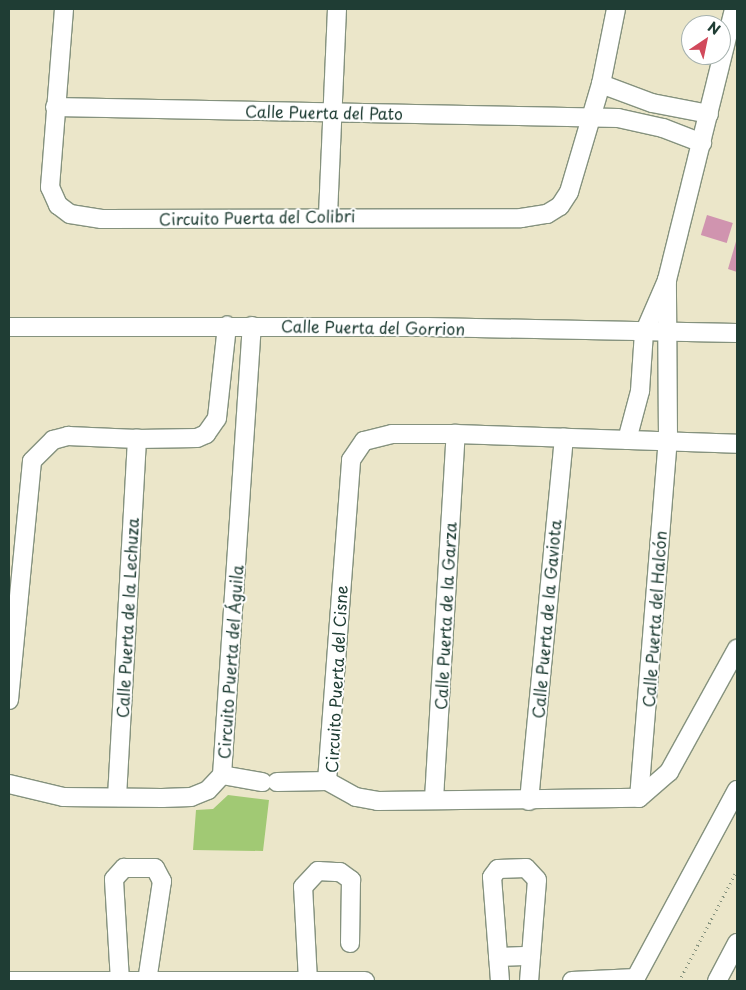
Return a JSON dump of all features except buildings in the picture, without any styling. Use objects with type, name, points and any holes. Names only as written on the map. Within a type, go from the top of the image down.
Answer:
[{"type":"street","name":"Circuito Puerta del Colibri","points":[[64,9],[50,187],[58,205],[70,214],[102,219],[328,215],[521,218],[547,214],[560,206],[569,192],[601,84],[616,9]]},
{"type":"street","points":[[328,215],[337,9]]},
{"type":"street","points":[[627,440],[640,391],[644,333],[667,280],[734,9]]},
{"type":"street","points":[[601,84],[652,103],[709,114]]},
{"type":"street","name":"Calle Puerta del Pato","points":[[55,107],[592,117]]},
{"type":"street","points":[[592,117],[639,121],[702,144]]},
{"type":"street","points":[[667,280],[669,332],[668,439]]},
{"type":"street","points":[[9,700],[32,461],[53,440],[68,436],[136,439],[197,438],[212,428],[227,326]]},
{"type":"street","name":"Calle Puerta del Gorrion","points":[[9,327],[252,326],[737,334]]},
{"type":"street","name":"Circuito Puerta del Águila","points":[[9,784],[40,794],[191,797],[208,790],[222,775],[252,326]]},
{"type":"street","name":"Circuito Puerta del Cisne","points":[[639,798],[529,801],[363,799],[327,780],[351,460],[364,441],[375,436],[456,434],[627,440],[668,439],[737,444]]},
{"type":"street","name":"Calle Puerta de la Garza","points":[[434,799],[456,434]]},
{"type":"street","name":"Calle Puerta de la Gaviota","points":[[529,801],[564,438]]},
{"type":"street","name":"Calle Puerta de la Lechuza","points":[[117,797],[136,439]]},
{"type":"street","name":"Calle Puerta del Halcón","points":[[639,798],[668,439]]},
{"type":"street","points":[[639,798],[668,772],[737,649]]},
{"type":"street","points":[[222,775],[270,782],[327,780]]},
{"type":"street","points":[[572,981],[635,979],[737,790]]},
{"type":"street","points":[[120,981],[114,879],[124,868],[154,868],[162,881],[148,981]]},
{"type":"street","points":[[500,981],[492,877],[498,869],[526,868],[537,880],[529,981]]},
{"type":"street","points":[[308,980],[303,886],[318,871],[340,872],[351,880],[350,943]]},
{"type":"street","points":[[717,981],[737,943]]},
{"type":"street","points":[[498,957],[531,956]]},
{"type":"street","points":[[9,981],[365,981]]},
{"type":"path","points":[[679,981],[737,870]]},
{"type":"green space","points":[[228,795],[269,800],[263,851],[193,850],[196,810],[213,809]]}]
